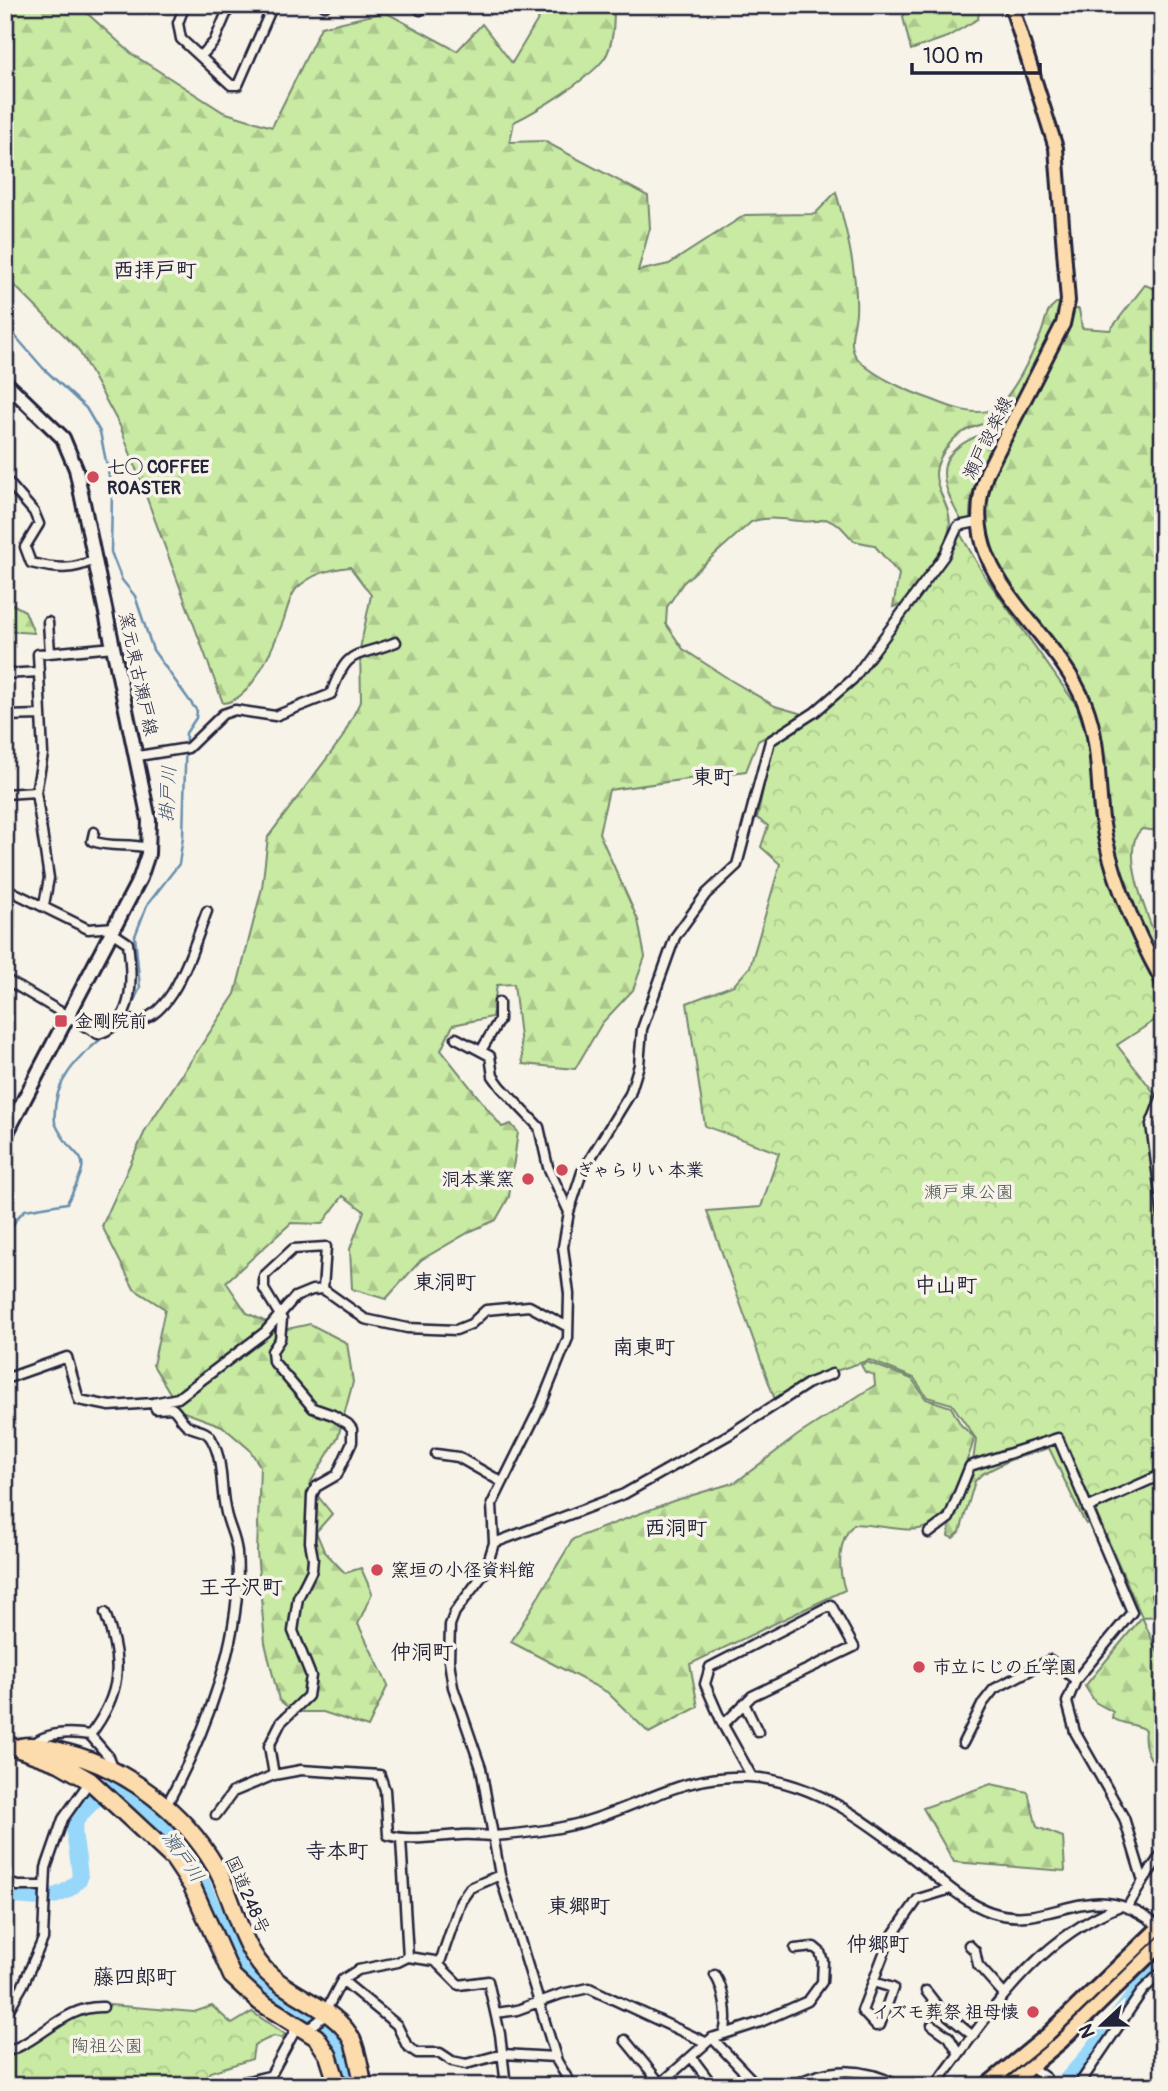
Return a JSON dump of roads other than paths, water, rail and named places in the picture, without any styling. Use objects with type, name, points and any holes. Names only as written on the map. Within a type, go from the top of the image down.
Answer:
[{"type":"highway","name":"国道248号","points":[[19,1745],[95,1760],[132,1779],[165,1807],[216,1867],[258,1961],[272,1978],[345,2028],[353,2041],[365,2086]]},
{"type":"highway","points":[[19,1745],[93,1784],[185,1873],[232,1976],[260,2002],[305,2028],[323,2045],[338,2086]]},
{"type":"main road","name":"瀬戸設楽線","points":[[1011,5],[1056,148],[1068,301],[1063,324],[987,472],[981,487],[977,522],[987,561],[1084,701],[1098,745],[1102,818],[1114,871],[1163,982]]},
{"type":"main road","name":"窯元東古瀬戸線","points":[[5,382],[63,439],[76,470],[149,820],[148,848],[140,878],[5,1136]]},
{"type":"main road","points":[[985,2086],[1046,2036],[1162,1926]]},
{"type":"main road","points":[[1008,2086],[1032,2068],[1163,1942]]},
{"type":"street","points":[[185,5],[178,23],[181,39],[231,85],[238,85],[273,5]]},
{"type":"street","points":[[201,56],[214,42],[230,5]]},
{"type":"street","points":[[5,485],[8,482],[34,512],[39,524],[25,547],[32,563],[55,569],[79,568],[96,559]]},
{"type":"street","points":[[572,2086],[555,2056],[500,1875],[481,1768],[453,1687],[448,1642],[453,1617],[485,1572],[494,1543],[490,1512],[500,1481],[541,1405],[564,1350],[569,1294],[563,1247],[569,1212],[582,1172],[630,1094],[639,1065],[642,1029],[676,937],[706,894],[737,864],[770,741],[815,712],[853,679],[944,556],[958,526],[977,522]]},
{"type":"street","points":[[48,622],[50,653]]},
{"type":"street","points":[[138,757],[185,749],[223,714],[235,709],[275,716],[331,694],[341,664],[396,642]]},
{"type":"street","points":[[44,905],[49,878],[36,792],[43,754],[38,654],[114,647]]},
{"type":"street","points":[[5,674],[38,672]]},
{"type":"street","points":[[5,716],[40,715]]},
{"type":"street","points":[[5,794],[36,792]]},
{"type":"street","points":[[94,832],[92,841],[108,847],[134,844],[148,848]]},
{"type":"street","points":[[5,888],[88,929],[114,930],[128,943],[133,981],[124,1019]]},
{"type":"street","points":[[5,979],[98,1034],[124,1019],[147,1020],[171,995],[207,911]]},
{"type":"street","points":[[482,1049],[499,1020],[499,1002]]},
{"type":"street","points":[[456,1038],[482,1049],[490,1056],[493,1076],[540,1127],[548,1167],[569,1212]]},
{"type":"street","points":[[1163,1093],[1153,1112],[1151,1140],[1163,1218]]},
{"type":"street","points":[[274,1774],[269,1745],[281,1721],[308,1696],[311,1676],[293,1631],[298,1598],[313,1558],[310,1542],[313,1495],[316,1488],[337,1475],[352,1442],[348,1424],[313,1408],[273,1361],[272,1350],[280,1339],[280,1312],[264,1289],[264,1276],[293,1249],[326,1247],[323,1289]]},
{"type":"street","points":[[5,1379],[67,1357],[79,1400],[110,1406],[178,1398],[265,1332],[280,1312],[303,1292],[323,1289],[365,1319],[407,1328],[456,1330],[471,1324],[486,1310],[529,1306],[568,1327]]},
{"type":"street","points":[[494,1543],[624,1494],[730,1434],[809,1382],[832,1374]]},
{"type":"street","points":[[153,1403],[156,1409],[172,1408],[188,1427],[202,1430],[213,1442],[224,1483],[226,1514],[234,1534],[237,1555],[233,1636],[212,1700],[165,1807]]},
{"type":"street","points":[[929,1533],[949,1518],[970,1466],[1058,1438],[1132,1612],[1076,1680],[1067,1702],[1075,1732],[1124,1818],[1143,1881]]},
{"type":"street","points":[[436,1454],[458,1457],[500,1481]]},
{"type":"street","points":[[1087,1508],[1163,1474]]},
{"type":"street","points":[[723,1725],[744,1703],[854,1647],[831,1605],[715,1661],[710,1667],[705,1685],[723,1725],[752,1777]]},
{"type":"street","points":[[90,1735],[112,1702],[116,1686],[116,1644],[105,1613]]},
{"type":"street","points":[[964,1743],[983,1703],[994,1689],[1050,1660],[1076,1680]]},
{"type":"street","points":[[744,1703],[758,1732]]},
{"type":"street","points":[[19,1745],[62,1733],[90,1735],[109,1757],[113,1768]]},
{"type":"street","points":[[216,1815],[233,1792],[274,1774],[300,1770],[380,1774],[385,1790],[387,1835],[401,1839],[466,1834],[492,1836],[570,1826],[616,1812],[638,1800],[697,1779],[752,1777],[814,1793],[858,1816],[951,1889],[984,1910],[1006,1915],[1040,1913],[1084,1903],[1124,1907],[1162,1926]]},
{"type":"street","points":[[5,2016],[43,1939],[46,1868],[63,1819],[93,1784]]},
{"type":"street","points":[[401,1839],[408,1957]]},
{"type":"street","points":[[935,2086],[1003,1993],[1072,1928],[1124,1907],[1163,1852]]},
{"type":"street","points":[[439,1965],[461,1901],[470,1888],[500,1875]]},
{"type":"street","points":[[5,1882],[45,1888]]},
{"type":"street","points":[[873,1982],[893,1988],[880,2025],[876,2026],[862,2011],[873,1982],[889,1940],[918,1899],[951,1889]]},
{"type":"street","points":[[969,1945],[975,1951],[978,1965],[1003,1993]]},
{"type":"street","points":[[625,2040],[659,2085],[709,2040],[723,2033],[758,2024],[808,2001],[822,1982],[823,1961],[820,1952],[814,1947],[795,1950]]},
{"type":"street","points":[[265,2086],[269,2076],[305,2028],[324,2016],[342,1980],[358,1970],[398,1962],[408,1957],[439,1965],[459,1985],[488,1981],[496,2013],[506,2086]]},
{"type":"street","points":[[1078,2086],[1143,1990],[1163,1971]]},
{"type":"street","points":[[715,1975],[722,1985],[726,2024],[723,2033]]},
{"type":"street","points":[[342,1980],[397,2025],[407,2046],[417,2053],[440,2053],[452,2061],[466,2064],[503,2054],[555,2056]]},
{"type":"street","points":[[496,2013],[517,2010],[589,1988],[709,2040],[754,2082],[789,2086],[809,2076],[841,2069],[872,2074],[899,2086]]},
{"type":"street","points":[[926,1991],[940,2009],[973,2036]]},
{"type":"street","points":[[5,2052],[75,2012],[89,2007],[103,2007]]},
{"type":"street","points":[[932,2025],[949,2037],[959,2054]]},
{"type":"street","points":[[692,2058],[713,2086]]},
{"type":"street","points":[[1032,2068],[1046,2078],[1047,2086]]},
{"type":"street","points":[[240,2086],[244,2082],[269,2076]]},
{"type":"waterway","name":"掛戸川","points":[[5,318],[16,337],[43,368],[86,408],[100,432],[112,491],[111,552],[122,580],[135,596],[153,650],[197,711],[196,718],[186,733],[183,837],[179,864],[147,905],[135,936],[140,988],[126,1017]]},
{"type":"waterway","name":"掛戸川","points":[[5,1240],[17,1218],[25,1210],[67,1203],[76,1185],[82,1164],[55,1123],[57,1095],[77,1061],[108,1033]]},
{"type":"waterway","name":"瀬戸川","points":[[5,1894],[46,1897],[65,1892],[73,1886],[80,1878],[74,1834],[78,1819],[110,1786],[124,1790],[159,1822],[196,1869],[240,1970],[261,1991],[296,2010],[331,2035],[349,2086]]},
{"type":"waterway","points":[[1061,2086],[1086,2058],[1163,1958]]},
{"type":"place","name":"七◯ COFFEE ROASTER","points":[[93,477]]},
{"type":"place","name":"金剛院前","points":[[61,1021]]},
{"type":"place","name":"ぎゃらりい 本業","points":[[562,1170]]},
{"type":"place","name":"洞本業窯","points":[[528,1179]]},
{"type":"place","name":"窯垣の小径資料館","points":[[377,1570]]},
{"type":"place","name":"市立にじの丘学園","points":[[919,1667]]},
{"type":"place","name":"イズモ葬祭 祖母懐","points":[[1033,2012]]},
{"type":"district","name":"西拝戸町","points":[[155,270]]},
{"type":"district","name":"東町","points":[[713,777]]},
{"type":"district","name":"東洞町","points":[[445,1282]]},
{"type":"district","name":"中山町","points":[[946,1285]]},
{"type":"district","name":"南東町","points":[[644,1347]]},
{"type":"district","name":"西洞町","points":[[676,1528]]},
{"type":"district","name":"王子沢町","points":[[241,1587]]},
{"type":"district","name":"仲洞町","points":[[422,1652]]},
{"type":"district","name":"寺本町","points":[[337,1851]]},
{"type":"district","name":"東郷町","points":[[579,1906]]},
{"type":"district","name":"仲郷町","points":[[878,1944]]},
{"type":"district","name":"藤四郎町","points":[[135,1977]]},
{"type":"park label","name":"瀬戸東公園","points":[[969,1192]]},
{"type":"park label","name":"陶祖公園","points":[[107,2046]]}]
